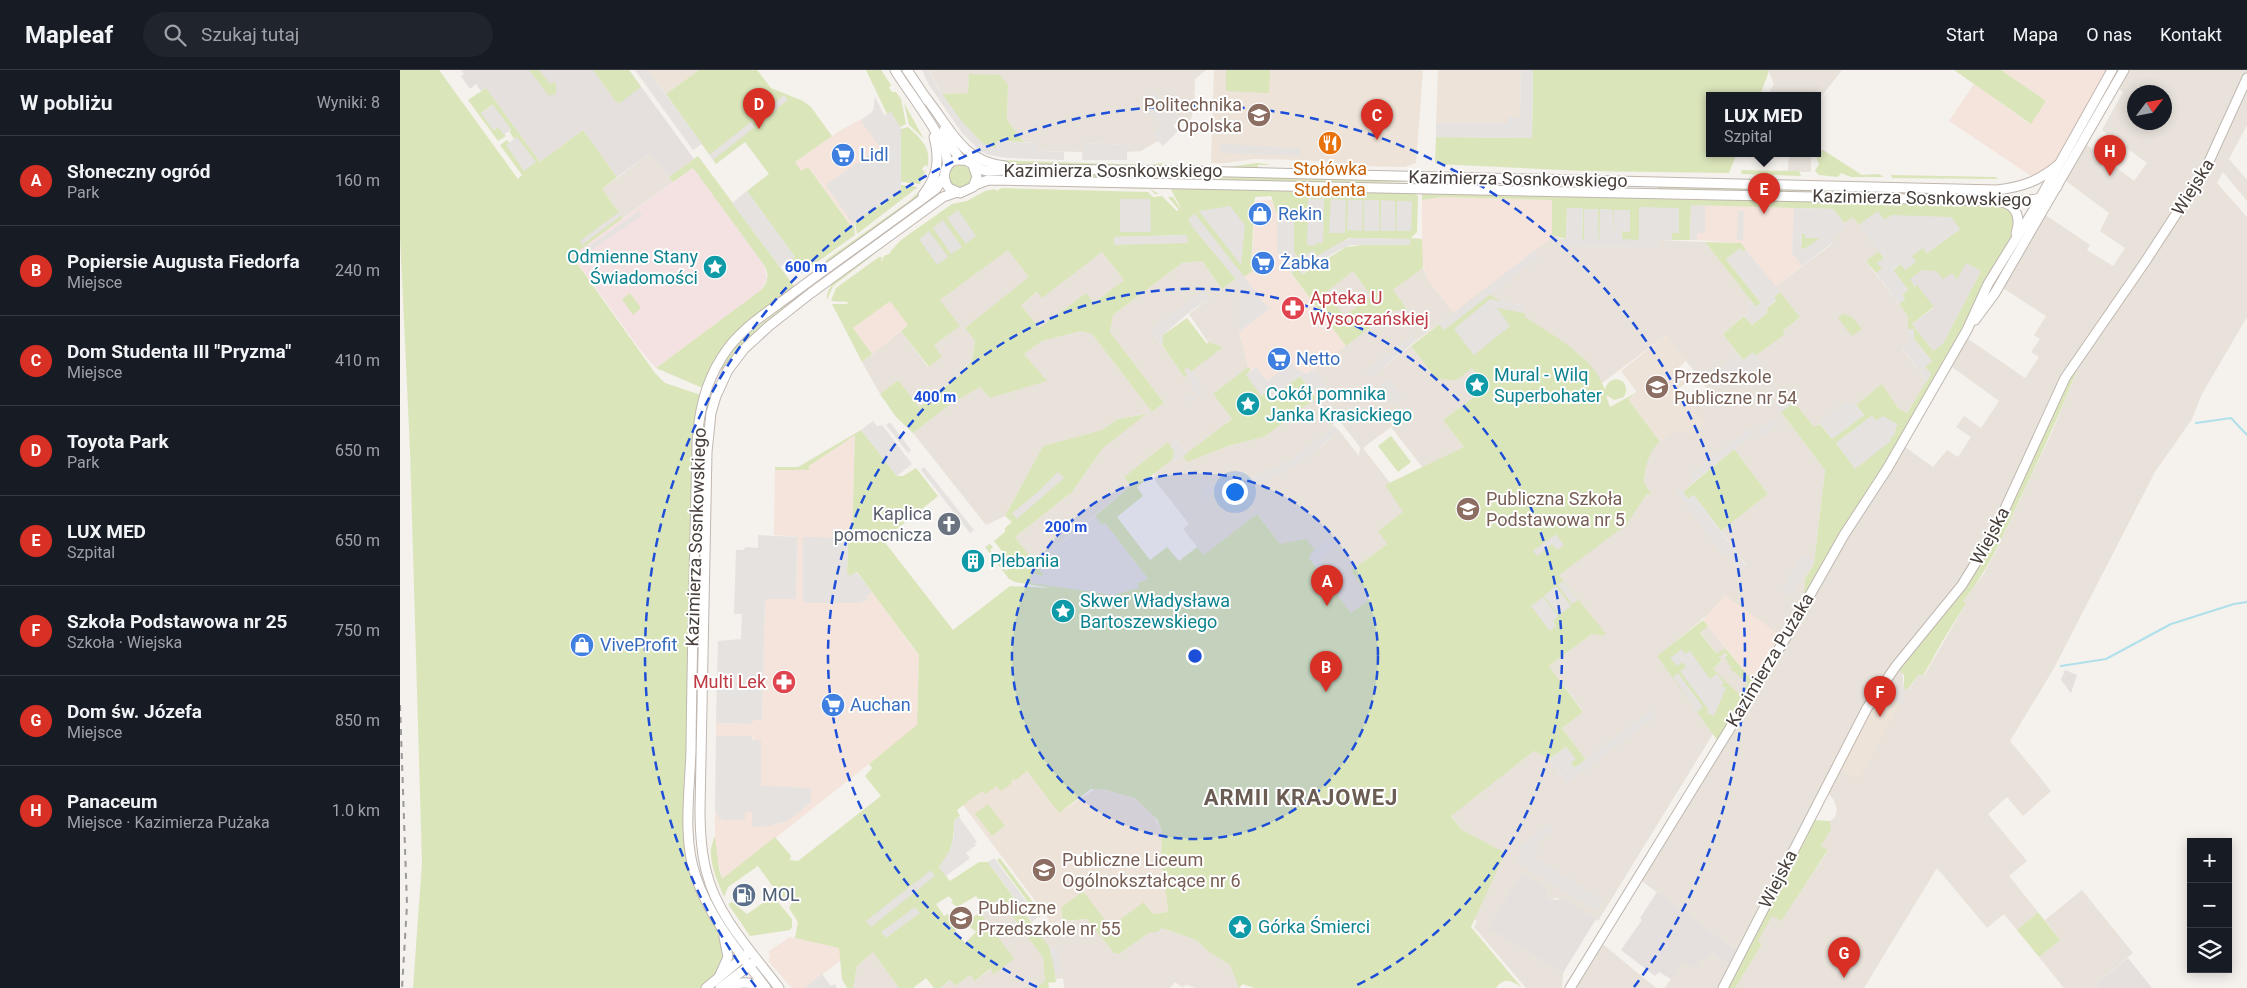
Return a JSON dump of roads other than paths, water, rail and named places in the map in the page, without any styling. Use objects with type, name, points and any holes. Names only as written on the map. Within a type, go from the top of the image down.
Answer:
[{"type":"street","points":[[895,70],[937,132],[947,159],[944,177],[949,188],[957,192],[968,191],[975,185],[977,174],[973,165],[961,160],[954,161],[947,167]]},
{"type":"street","points":[[907,70],[960,145],[971,154],[991,164],[1030,169]]},
{"type":"street","name":"Kazimierza Pużaka","points":[[1570,988],[1791,628],[1831,557],[1880,480],[1967,330],[1988,284],[2031,205],[2039,199],[2112,70]]},
{"type":"street","name":"Kazimierza Pużaka","points":[[1967,330],[1995,293],[2124,70]]},
{"type":"street","name":"Wiejska","points":[[1723,988],[1869,704],[1896,666],[1962,585],[1978,559],[1996,526],[2065,378],[2147,260],[2206,168],[2247,78]]},
{"type":"street","points":[[926,98],[953,149],[961,160]]},
{"type":"street","points":[[910,208],[929,188],[938,163],[936,146],[923,114]]},
{"type":"street","name":"Kazimierza Sosnkowskiego","points":[[973,165],[980,170],[987,171],[1030,169],[1997,190],[2030,183],[2044,176],[2058,165]]},
{"type":"street","name":"Kazimierza Sosnkowskiego","points":[[766,988],[715,919],[695,875],[689,822],[697,443],[700,408],[706,388],[722,356],[751,326],[939,187],[944,177]]},
{"type":"street","name":"Kazimierza Sosnkowskiego","points":[[975,185],[988,180],[1131,181],[1995,200],[2031,205]]},
{"type":"street","name":"Kazimierza Sosnkowskiego","points":[[2039,199],[2048,195],[2057,187]]},
{"type":"street","points":[[1997,190],[2018,194],[2031,205],[2035,218],[2032,230]]},
{"type":"street","name":"Kazimierza Sosnkowskiego","points":[[780,988],[729,920],[713,892],[705,867],[701,836],[707,452],[713,407],[728,370],[744,349],[758,336],[811,293],[942,197],[957,192]]},
{"type":"street","points":[[1995,200],[2010,204],[2018,215],[2019,226],[2012,242]]},
{"type":"street","points":[[715,919],[725,940],[728,953],[727,962],[720,977]]},
{"type":"street","points":[[720,988],[746,961],[752,951]]},
{"type":"street","points":[[706,988],[746,961],[758,959]]},
{"type":"street","points":[[727,988],[736,983],[746,982],[762,988]]},
{"type":"waterway","points":[[2196,423],[2231,418],[2247,435]]},
{"type":"waterway","points":[[2061,666],[2106,659],[2171,624],[2234,604],[2247,602]]},
{"type":"railway","points":[[400,705],[407,905],[402,988]]},
{"type":"place","name":"Politechnika Opolska","points":[[1259,115]]},
{"type":"place","name":"Toyota Park","points":[[759,129]]},
{"type":"place","name":"Dom Studenta III \"Pryzma\"","points":[[1377,140]]},
{"type":"place","name":"Stołówka Studenta","points":[[1330,143]]},
{"type":"place","name":"Lidl","points":[[843,155]]},
{"type":"place","name":"Panaceum","points":[[2110,176]]},
{"type":"place","name":"Rekin","points":[[1260,214]]},
{"type":"place","name":"LUX MED","points":[[1764,214]]},
{"type":"place","name":"Żabka","points":[[1263,263]]},
{"type":"place","name":"Odmienne Stany Świadomości","points":[[715,267]]},
{"type":"place","name":"Apteka U Wysoczańskiej","points":[[1293,308]]},
{"type":"place","name":"Netto","points":[[1279,359]]},
{"type":"place","name":"Mural - Wilq Superbohater","points":[[1477,385]]},
{"type":"place","name":"Przedszkole Publiczne nr 54","points":[[1657,387]]},
{"type":"place","name":"Cokół pomnika Janka Krasickiego","points":[[1248,404]]},
{"type":"place","name":"Publiczna Szkoła Podstawowa nr 5","points":[[1468,509]]},
{"type":"place","name":"Kaplica pomocnicza","points":[[949,524]]},
{"type":"place","name":"Plebania","points":[[973,561]]},
{"type":"place","name":"Słoneczny ogród","points":[[1327,606]]},
{"type":"place","name":"Skwer Władysława Bartoszewskiego","points":[[1063,611]]},
{"type":"place","name":"ViveProfit","points":[[582,645]]},
{"type":"place","name":"Multi Lek","points":[[784,682]]},
{"type":"place","name":"Popiersie Augusta Fiedorfa","points":[[1326,692]]},
{"type":"place","name":"Auchan","points":[[833,705]]},
{"type":"place","name":"Szkoła Podstawowa nr 25","points":[[1880,717]]},
{"type":"place","name":"Publiczne Liceum Ogólnokształcące nr 6","points":[[1044,870]]},
{"type":"place","name":"MOL","points":[[744,895]]},
{"type":"place","name":"Publiczne Przedszkole nr 55","points":[[961,918]]},
{"type":"place","name":"Górka Śmierci","points":[[1240,927]]},
{"type":"place","name":"Dom św. Józefa","points":[[1844,978]]},
{"type":"district","name":"ARMII KRAJOWEJ","points":[[1301,797]]}]
